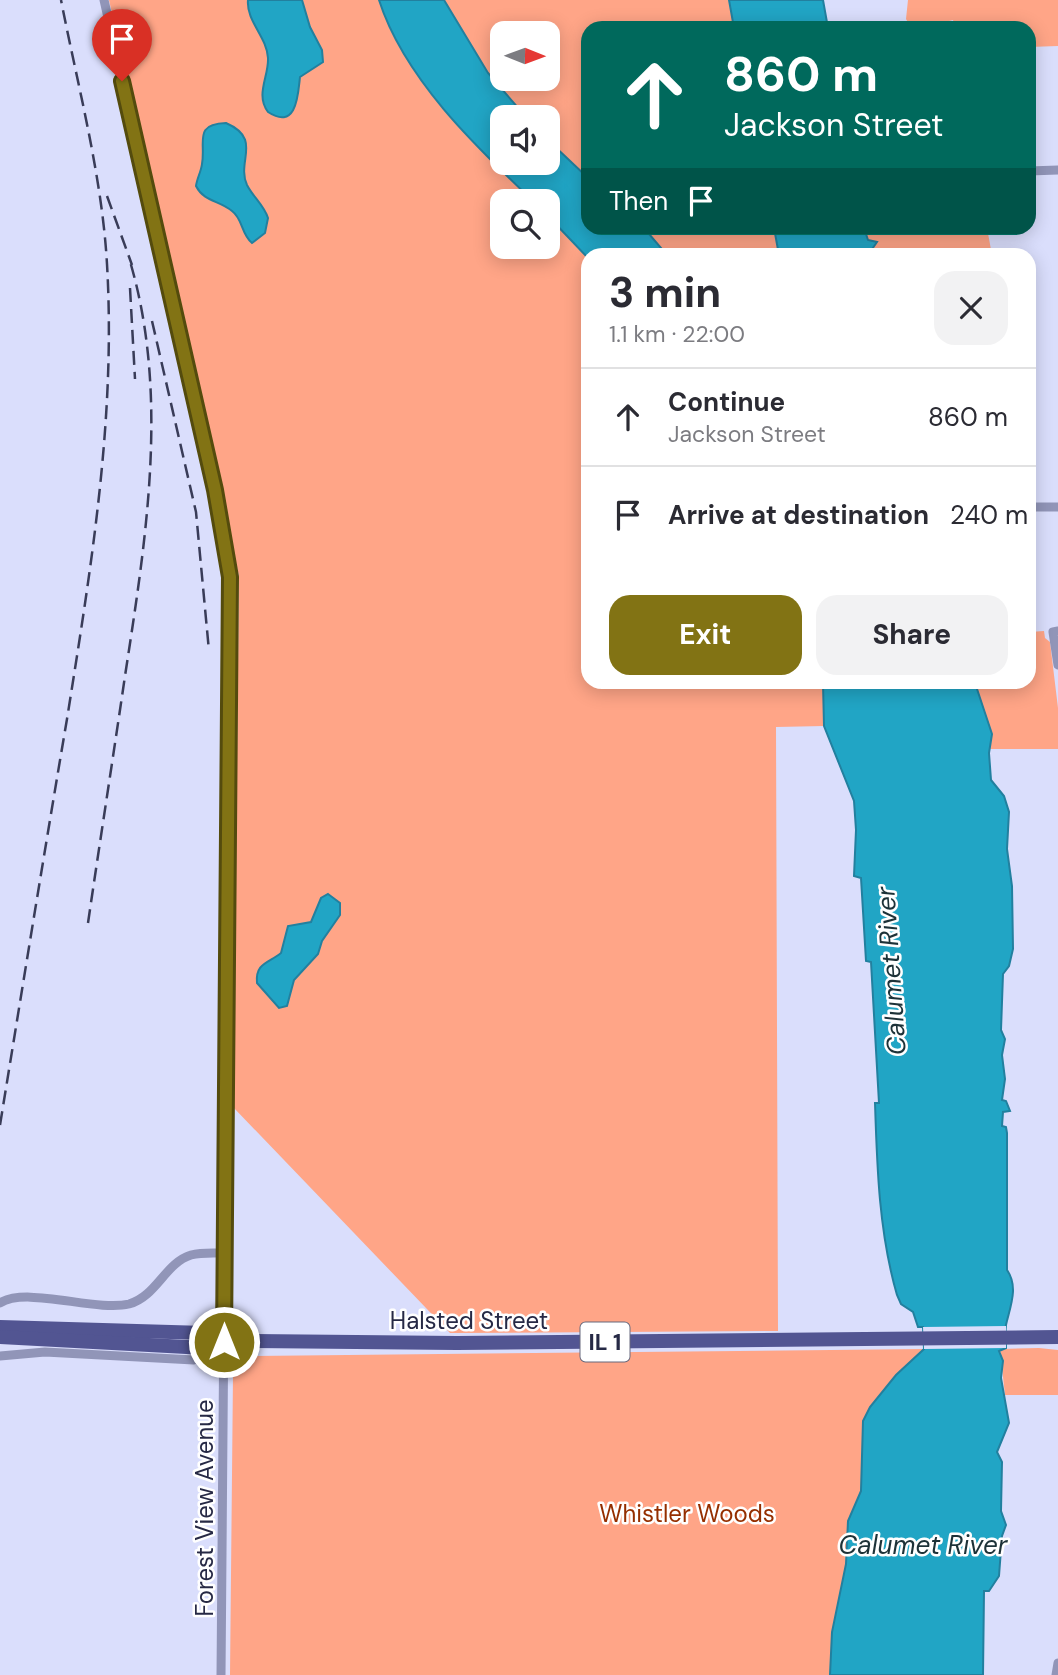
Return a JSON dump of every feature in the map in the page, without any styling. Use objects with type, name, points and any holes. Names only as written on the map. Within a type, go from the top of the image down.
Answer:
[{"type":"main road","name":"Halsted Street","points":[[0,1327],[205,1333],[224,1342]]},
{"type":"main road","name":"Halsted Street","points":[[0,1337],[205,1349],[224,1342],[418,1344],[1058,1337]]},
{"type":"street","name":"Forest View Avenue","points":[[104,0],[215,490],[231,590],[221,1675]]},
{"type":"street","points":[[1036,171],[1058,170]]},
{"type":"street","points":[[1036,507],[1058,507]]},
{"type":"street","points":[[1056,632],[1058,665]]},
{"type":"street","points":[[0,1303],[23,1298],[127,1304],[151,1291],[182,1259],[194,1254],[224,1253]]},
{"type":"street","points":[[0,1356],[44,1352],[194,1360]]},
{"type":"street","points":[[1056,1675],[1058,1663]]},
{"type":"green space","points":[[109,0],[379,0],[406,57],[424,84],[490,159],[490,175],[506,175],[521,189],[490,189],[490,259],[560,259],[560,229],[581,251],[581,689],[825,689],[824,726],[776,727],[778,1331],[450,1333],[233,1107],[239,576]]},
{"type":"green space","points":[[444,0],[729,0],[733,21],[581,21],[581,171],[560,151],[560,105],[516,105],[504,91],[560,91],[560,21],[490,21],[490,75]]},
{"type":"green space","points":[[908,0],[1058,0],[1058,46],[1036,47],[1036,21],[906,19]]},
{"type":"green space","points":[[650,235],[775,235],[778,248],[661,248]]},
{"type":"green space","points":[[988,235],[991,248],[873,248],[875,246],[866,237]]},
{"type":"green space","points":[[1044,631],[1045,638],[1050,642],[1058,708],[1058,749],[990,749],[992,734],[977,689],[1036,689],[1036,632]]},
{"type":"green space","name":"Whistler Woods","points":[[924,1349],[908,1364],[863,1421],[861,1491],[848,1521],[846,1564],[832,1632],[830,1675],[230,1675],[233,1375],[237,1363],[247,1356]]},
{"type":"green space","points":[[1000,1349],[1058,1350],[1058,1395],[1005,1395]]},
{"type":"water","points":[[248,0],[302,0],[310,27],[322,50],[323,62],[300,77],[297,101],[290,114],[285,117],[268,112],[264,106],[267,50],[250,15]]},
{"type":"water","points":[[379,0],[444,0],[490,75],[490,91],[504,91],[516,105],[490,105],[490,159],[444,109],[405,57]]},
{"type":"water","points":[[729,0],[823,0],[827,21],[733,21]]},
{"type":"water","points":[[226,123],[243,136],[246,143],[244,176],[268,218],[265,233],[252,243],[236,214],[207,198],[196,186],[202,164],[205,131],[216,124]]},
{"type":"water","points":[[560,151],[581,171],[581,235],[650,235],[661,248],[581,248],[581,251],[560,229],[560,189],[521,189],[506,175],[560,175]]},
{"type":"water","points":[[775,235],[866,235],[868,240],[877,242],[873,248],[778,248]]},
{"type":"water","name":"Calumet River","points":[[823,689],[977,689],[992,734],[989,753],[991,780],[1004,796],[1009,812],[1007,849],[1012,886],[1013,949],[1009,966],[1003,974],[1001,1030],[1005,1039],[1002,1055],[1005,1079],[1002,1100],[1006,1101],[1010,1111],[1003,1112],[1002,1126],[1006,1127],[1007,1133],[1007,1270],[1013,1290],[1006,1325],[1006,1348],[999,1351],[1003,1361],[1001,1378],[1009,1423],[997,1452],[1002,1462],[1001,1511],[1006,1525],[1002,1536],[999,1576],[989,1591],[984,1591],[983,1675],[830,1675],[832,1632],[846,1564],[848,1521],[861,1491],[863,1421],[870,1407],[896,1375],[924,1349],[923,1327],[918,1327],[913,1312],[901,1304],[886,1248],[877,1151],[875,1103],[879,1103],[871,962],[866,961],[861,878],[854,876],[854,801],[824,726]]},
{"type":"water","points":[[328,894],[340,903],[340,915],[322,941],[318,954],[294,980],[287,1006],[279,1008],[257,983],[258,971],[281,953],[288,926],[311,922],[321,898]]},
{"type":"pier","points":[[1006,1326],[1006,1348],[924,1349],[923,1327]]},
{"type":"railway","points":[[0,1125],[85,606],[105,436],[109,322],[104,231],[95,165],[61,0]]},
{"type":"railway","points":[[107,196],[132,265]]},
{"type":"railway","points":[[88,923],[140,572],[150,466],[149,361],[129,258]]},
{"type":"railway","points":[[130,288],[135,379]]},
{"type":"railway","points":[[152,321],[196,512],[209,651]]},
{"type":"route","points":[[122,81],[215,490],[230,577],[224,1342]]}]
